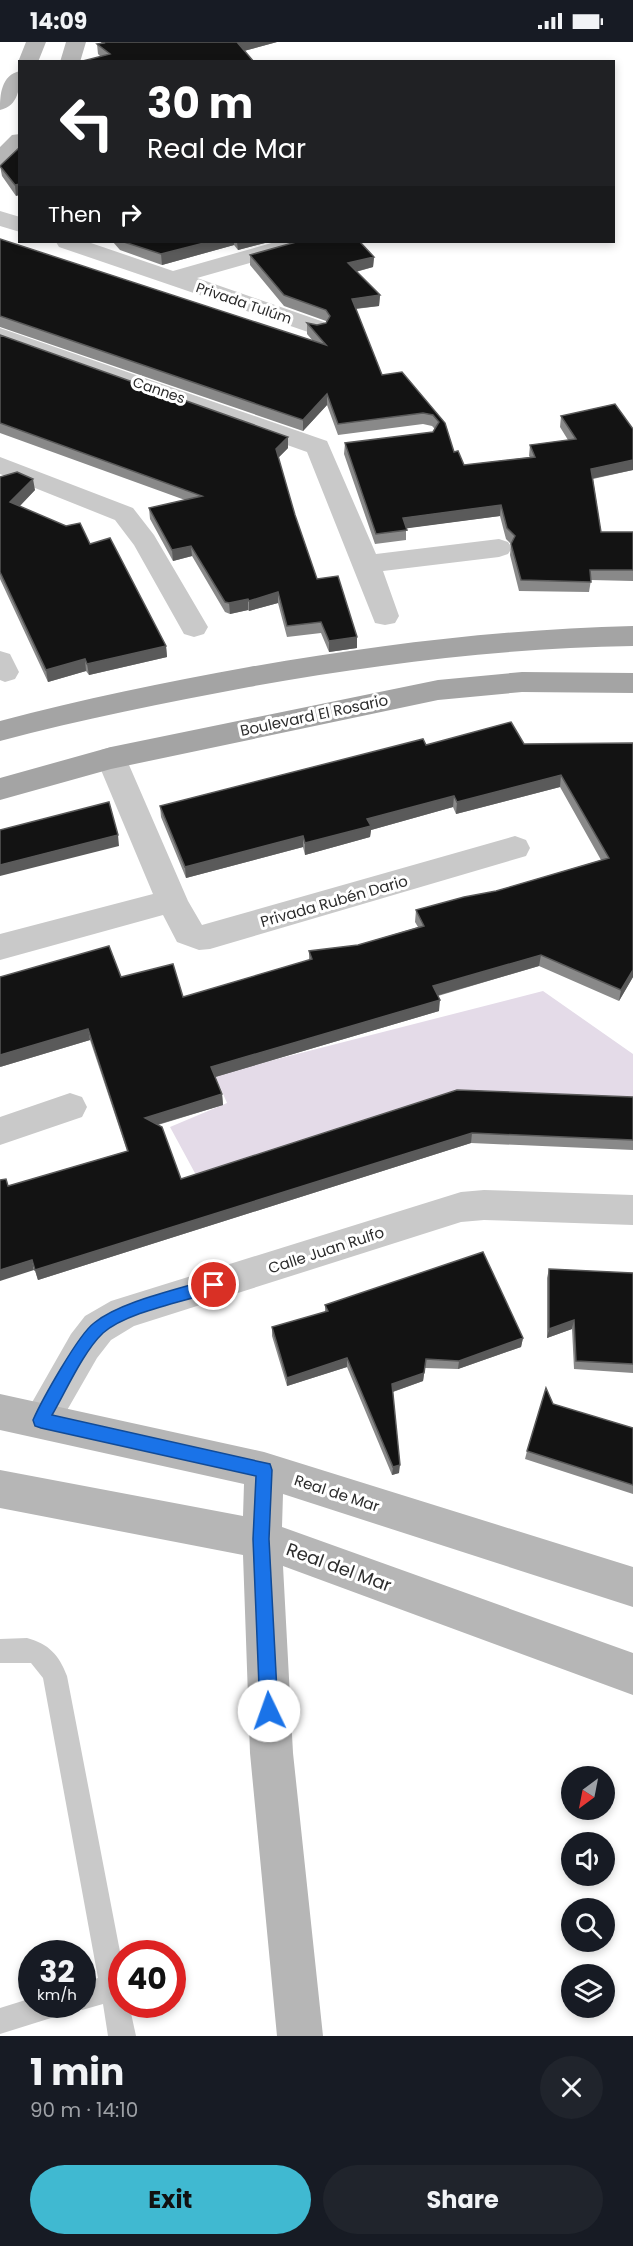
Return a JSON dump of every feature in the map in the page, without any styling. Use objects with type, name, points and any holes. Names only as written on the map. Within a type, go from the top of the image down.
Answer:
[{"type":"main road","points":[[0,731],[176,690],[316,665],[461,646],[540,639],[633,636]]},
{"type":"main road","name":"Boulevard El Rosario","points":[[0,789],[111,758],[438,690],[522,682],[633,682]]},
{"type":"street","points":[[29,60],[36,42]]},
{"type":"street","points":[[71,60],[76,42]]},
{"type":"street","points":[[0,104],[18,80]]},
{"type":"street","points":[[0,158],[18,142]]},
{"type":"street","name":"Privada Tulúm","points":[[70,243],[316,327]]},
{"type":"street","name":"Privada Tulúm","points":[[173,278],[295,243]]},
{"type":"street","name":"Cannes","points":[[0,335],[330,445],[385,616]]},
{"type":"street","points":[[0,465],[124,514],[146,541],[194,627]]},
{"type":"street","points":[[367,564],[500,548]]},
{"type":"street","name":"Privada Rubén Dario","points":[[111,758],[172,901],[188,933],[199,938],[210,937],[514,848]]},
{"type":"street","points":[[0,947],[172,901]]},
{"type":"street","points":[[0,1131],[70,1107]]},
{"type":"street","name":"Calle Juan Rulfo","points":[[41,1420],[84,1346],[98,1328],[124,1313],[461,1207],[484,1205],[633,1210]]},
{"type":"street","name":"Real de Mar","points":[[0,1412],[264,1470],[633,1587]]},
{"type":"street","points":[[264,1470],[261,1539],[272,1779],[300,2036]]},
{"type":"street","name":"Real del Mar","points":[[0,1489],[261,1539],[633,1674]]},
{"type":"lane","points":[[0,1651],[26,1649],[39,1654],[50,1663],[55,1676],[108,1961]]},
{"type":"lane","points":[[0,2021],[18,2016]]},
{"type":"lane","points":[[119,2018],[122,2036]]},
{"type":"shaded area","points":[[543,991],[633,1054],[633,1124],[196,1175],[170,1127],[227,1103],[215,1075]]},
{"type":"building","points":[[237,42],[252,60],[87,60],[110,54],[97,44]]},
{"type":"building","points":[[18,149],[18,184],[15,185],[0,166]]},
{"type":"building","points":[[0,239],[326,345],[307,323],[317,325],[326,323],[330,316],[326,310],[284,295],[250,255],[292,243],[361,243],[374,257],[348,263],[380,295],[352,299],[382,375],[402,372],[445,423],[454,452],[458,451],[464,465],[535,457],[530,445],[576,439],[561,416],[615,404],[633,429],[633,460],[591,469],[601,532],[633,532],[633,570],[590,570],[591,582],[521,580],[511,544],[515,536],[507,528],[501,505],[403,518],[407,530],[376,534],[345,443],[433,432],[439,422],[433,415],[423,413],[338,424],[327,394],[303,420],[0,316]]},
{"type":"building","points":[[127,243],[204,243],[161,254]]},
{"type":"building","points":[[0,335],[288,437],[276,449],[317,579],[338,576],[357,637],[329,641],[321,622],[287,626],[278,592],[249,601],[248,599],[225,602],[191,546],[172,550],[149,508],[202,496],[0,423]]},
{"type":"building","points":[[17,472],[33,479],[10,502],[66,526],[80,523],[90,544],[110,538],[166,646],[87,664],[85,659],[46,670],[0,572],[0,477]]},
{"type":"building","points":[[511,722],[524,744],[633,743],[633,970],[621,990],[541,955],[433,986],[440,1000],[211,1067],[222,1094],[145,1118],[162,1127],[181,1179],[457,1090],[633,1097],[633,1140],[472,1133],[35,1270],[32,1260],[0,1270],[0,1180],[6,1179],[8,1186],[128,1151],[88,1029],[0,1055],[0,977],[109,946],[121,977],[173,964],[183,997],[312,959],[309,951],[358,945],[424,926],[416,910],[496,891],[609,858],[561,775],[457,802],[454,796],[367,819],[371,826],[305,843],[303,836],[185,867],[160,806],[423,739],[426,745]]},
{"type":"building","points":[[109,802],[118,835],[0,865],[0,830]]},
{"type":"building","points":[[483,1252],[523,1338],[459,1361],[426,1359],[424,1373],[392,1384],[400,1465],[393,1467],[347,1358],[287,1378],[272,1327],[328,1311],[325,1305]]},
{"type":"building","points":[[549,1269],[633,1273],[633,1364],[576,1361],[574,1320],[549,1329]]},
{"type":"building","points":[[546,1388],[553,1404],[633,1428],[633,1485],[527,1451]]},
{"type":"route","points":[[214,1285],[124,1313],[98,1328],[84,1346],[41,1420],[264,1470],[261,1539],[269,1711]]}]
